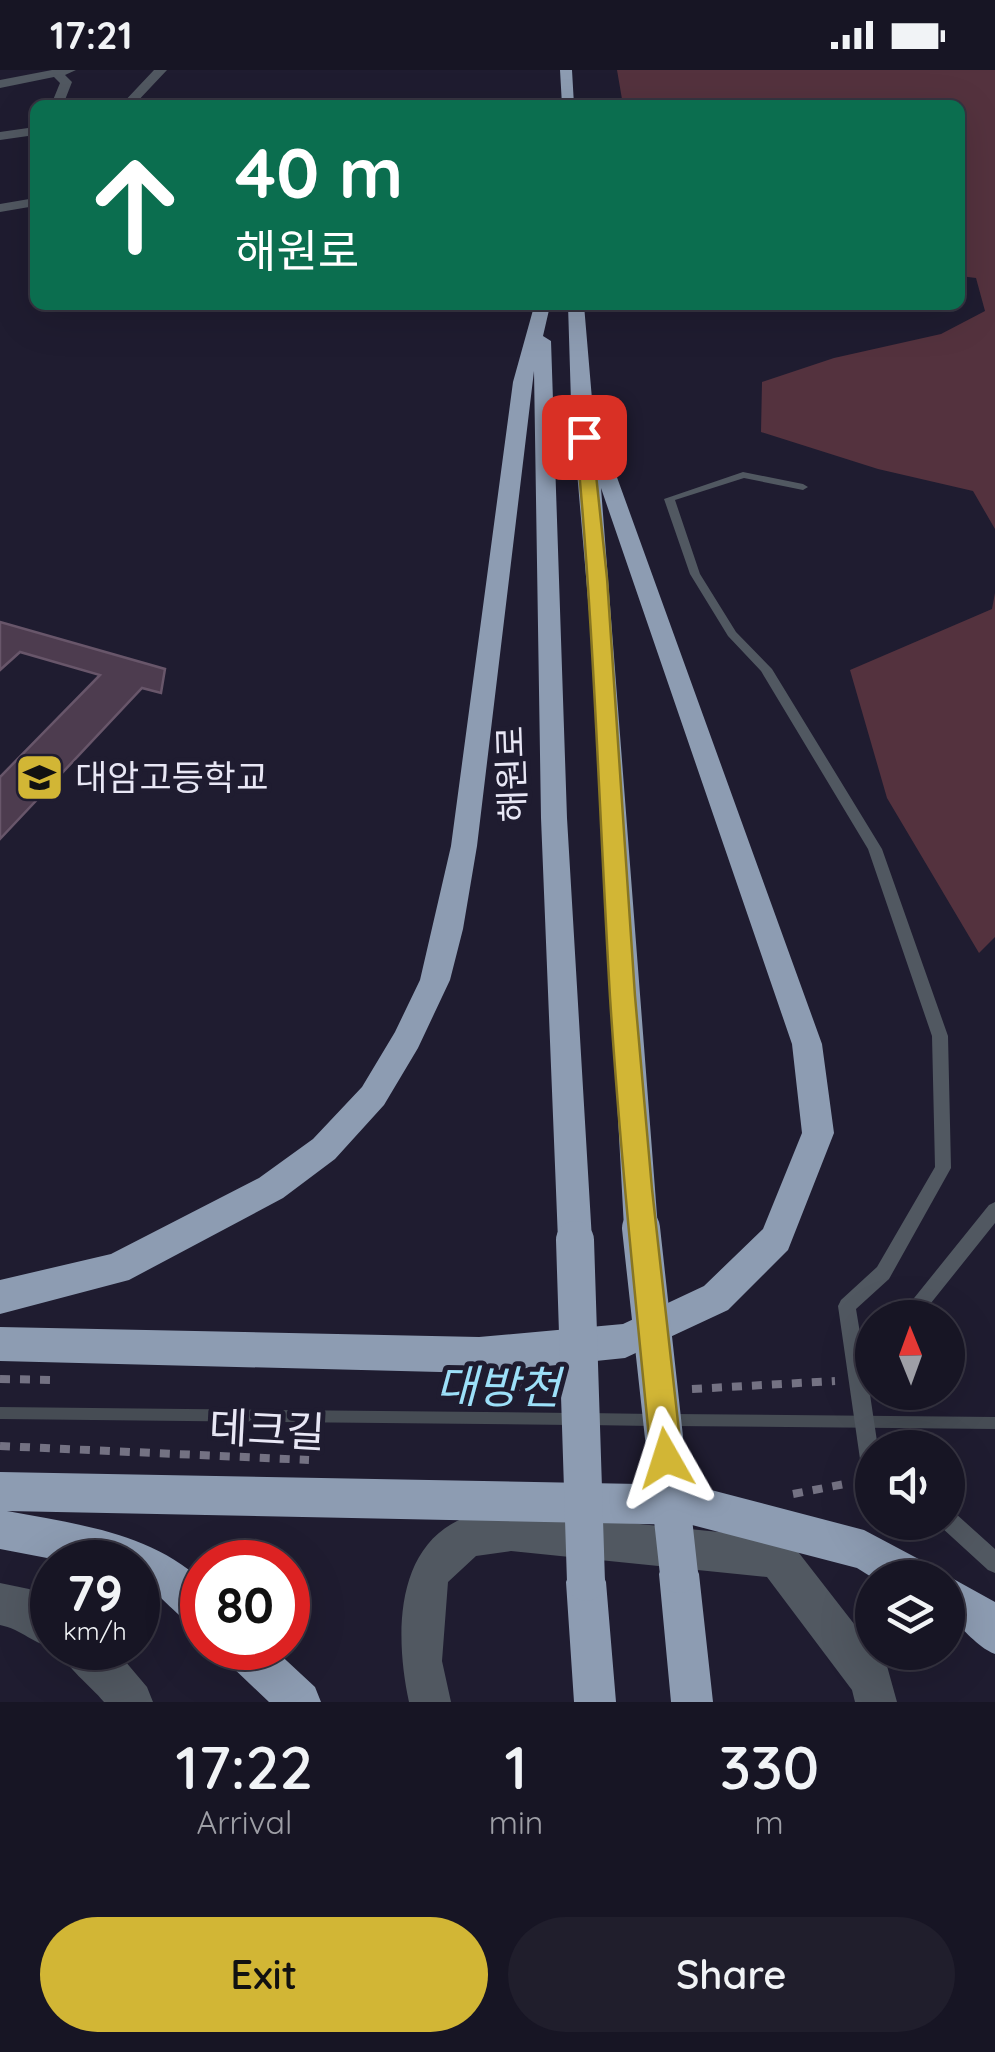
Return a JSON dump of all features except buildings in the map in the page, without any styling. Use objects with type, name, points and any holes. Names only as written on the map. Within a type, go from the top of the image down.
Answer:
[{"type":"highway","points":[[566,70],[568,100]]},
{"type":"highway","points":[[0,1297],[118,1270],[271,1188],[324,1149],[373,1096],[407,1039],[435,980],[449,928],[464,846],[522,382],[541,310]]},
{"type":"highway","name":"해원로","points":[[542,310],[554,818],[586,1582],[595,1702]]},
{"type":"highway","points":[[576,310],[641,1228],[692,1702]]},
{"type":"highway","points":[[0,1344],[479,1356],[625,1341],[716,1298],[776,1239],[818,1133],[806,1044],[580,402]]},
{"type":"highway","points":[[0,1491],[692,1505],[864,1550],[882,1560]]},
{"type":"highway","points":[[0,1529],[55,1540]]},
{"type":"highway","points":[[160,1571],[180,1588]]},
{"type":"highway","points":[[965,1605],[995,1633]]},
{"type":"highway","points":[[266,1670],[300,1702]]},
{"type":"street","points":[[132,100],[160,70]]},
{"type":"street","points":[[0,84],[64,72],[66,82],[59,100]]},
{"type":"street","points":[[0,136],[30,132]]},
{"type":"street","points":[[0,208],[30,203]]},
{"type":"street","points":[[430,1702],[421,1662],[429,1573],[467,1538],[511,1532],[778,1558],[872,1681],[876,1702]]},
{"type":"street","points":[[0,1604],[30,1611]]},
{"type":"street","points":[[105,1670],[132,1702]]},
{"type":"lane","points":[[803,488],[743,475],[670,498],[695,574],[732,634],[766,669],[875,848],[940,1036],[944,1168],[883,1273],[846,1306],[855,1361]]},
{"type":"lane","points":[[922,1300],[995,1210]]},
{"type":"lane","points":[[965,1535],[995,1562]]},
{"type":"path","points":[[725,1390],[855,1379]]},
{"type":"path","name":"데크길","points":[[0,1446],[315,1461]]},
{"type":"path","points":[[782,1492],[800,1495],[855,1479]]},
{"type":"shaded area","points":[[617,70],[995,70],[995,529],[973,491],[878,469],[761,432],[762,382],[834,358],[941,334],[985,311],[976,278],[965,277],[965,100],[622,100]]},
{"type":"shaded area","points":[[995,593],[995,937],[979,953],[887,798],[850,670],[992,609]]},
{"type":"waterway","name":"대방천","points":[[0,1413],[572,1419]]},
{"type":"waterway","name":"대방천","points":[[588,1419],[652,1420]]},
{"type":"waterway","name":"대방천","points":[[673,1420],[995,1423]]},
{"type":"place","name":"대암고등학교","points":[[40,777]]},
{"type":"route","points":[[584,437],[598,578],[622,996],[641,1228],[666,1458]]}]
